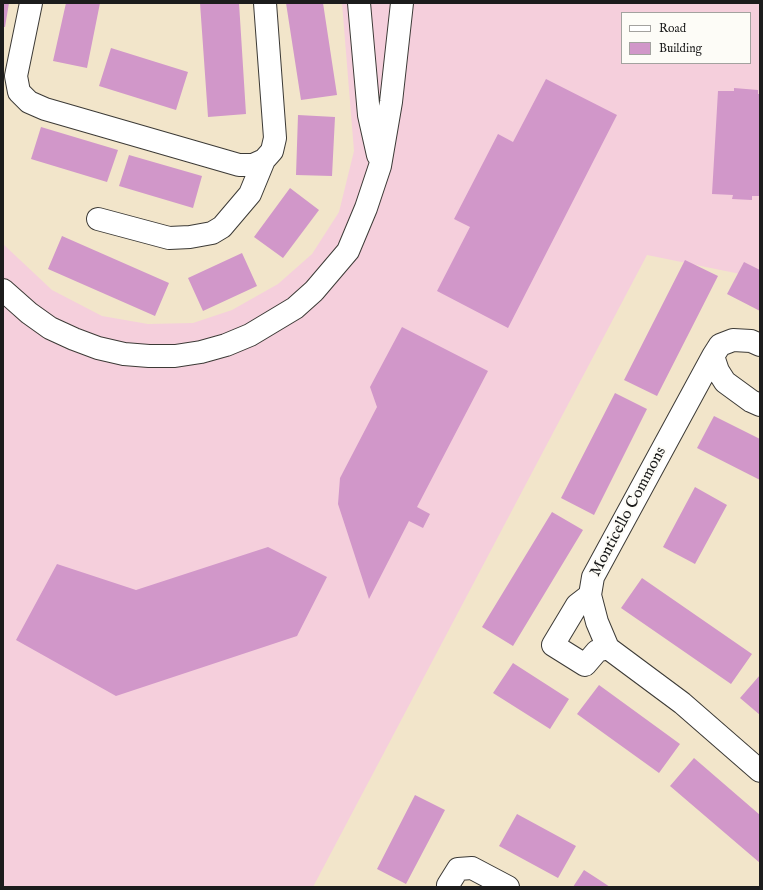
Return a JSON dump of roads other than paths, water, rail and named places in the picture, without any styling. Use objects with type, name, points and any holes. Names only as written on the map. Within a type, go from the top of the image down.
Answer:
[{"type":"street","points":[[31,3],[16,76],[19,92],[29,102],[46,109],[239,165],[253,165],[264,160]]},
{"type":"street","points":[[98,219],[169,238],[190,237],[212,233],[222,226],[250,194],[264,160],[272,150],[275,138],[266,3]]},
{"type":"street","points":[[359,3],[369,115],[380,166]]},
{"type":"street","points":[[3,290],[29,313],[50,328],[98,348],[136,355],[175,356],[201,352],[226,345],[250,335],[289,311],[314,290],[332,271],[348,251],[359,228],[380,166],[391,102],[402,3]]},
{"type":"street","name":"Monticello Commons","points":[[608,648],[597,622],[590,595],[593,577],[720,345],[732,340],[752,341],[760,345]]},
{"type":"street","points":[[713,356],[718,372],[725,382],[751,401],[760,404]]},
{"type":"street","points":[[590,595],[577,605],[553,645],[585,665],[597,651],[608,648],[682,703],[760,771]]},
{"type":"street","points":[[449,887],[448,885],[458,869],[472,868],[508,887]]}]
